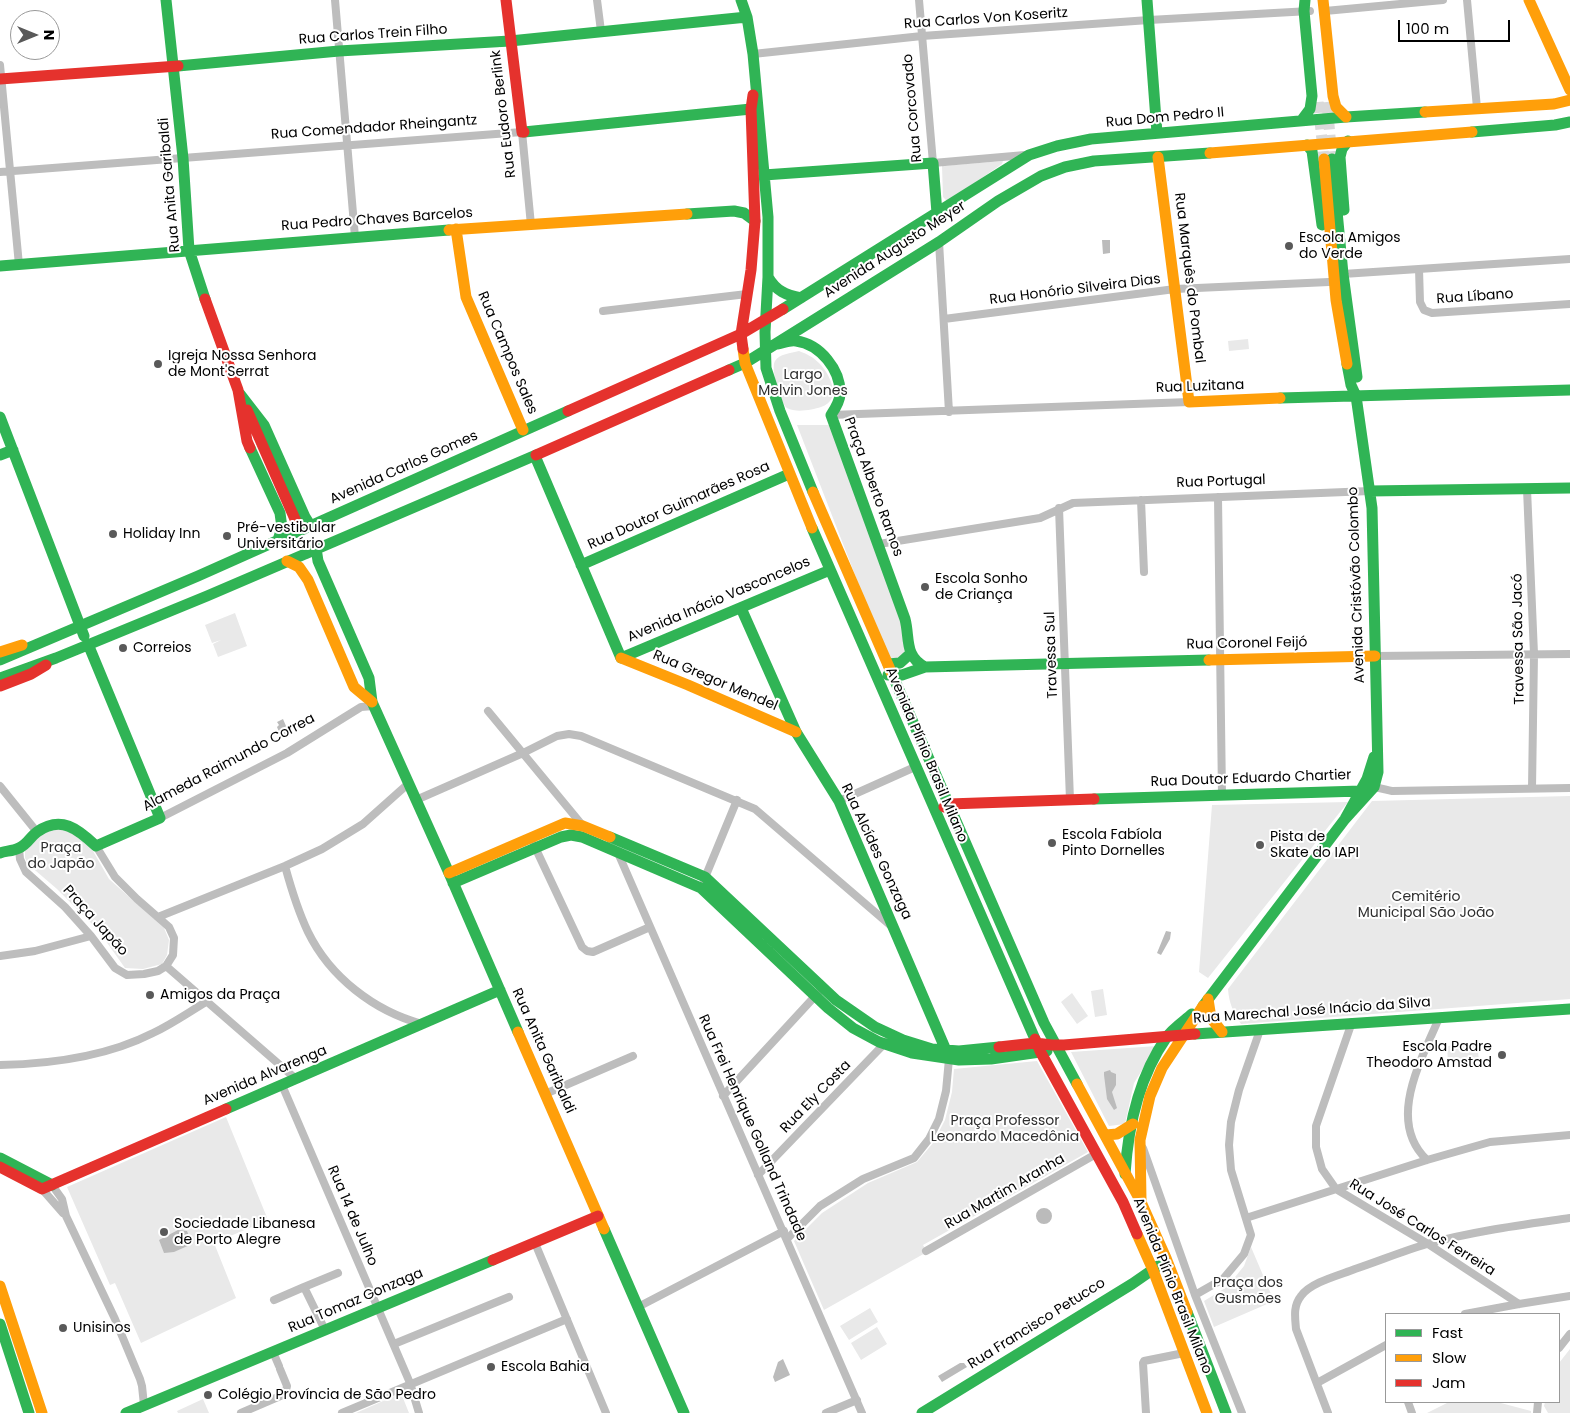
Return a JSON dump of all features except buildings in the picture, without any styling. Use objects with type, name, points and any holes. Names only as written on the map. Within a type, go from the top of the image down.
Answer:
[{"type":"main road","name":"Rua Anita Garibaldi","points":[[166,0],[183,158],[189,250],[212,321],[238,390],[247,441],[280,513],[282,528],[278,540]]},
{"type":"main road","name":"Rua Eudoro Berlink","points":[[506,0],[522,132]]},
{"type":"main road","name":"Avenida Plínio Brasil Milano","points":[[741,0],[747,17],[753,54],[768,217],[766,368],[780,411],[805,473],[1044,1023],[1106,1135],[1166,1258],[1226,1413]]},
{"type":"main road","points":[[1147,0],[1157,133]]},
{"type":"main road","points":[[1307,5],[1323,102],[1319,0]]},
{"type":"main road","points":[[1529,0],[1570,90]]},
{"type":"main road","points":[[1301,121],[1310,110],[1312,96],[1307,5]]},
{"type":"main road","points":[[1324,5],[1333,96],[1336,107],[1346,117]]},
{"type":"main road","name":"Rua Carlos Trein Filho","points":[[1,79],[340,51],[510,41],[747,17]]},
{"type":"main road","name":"Avenida Plínio Brasil Milano","points":[[756,81],[751,109],[755,221],[752,262],[741,334],[745,363],[830,570],[1038,1047],[1122,1202],[1153,1270],[1207,1413]]},
{"type":"main road","name":"Rua Dom Pedro II","points":[[1029,155],[1057,146],[1091,139],[1346,117],[1554,104],[1570,100]]},
{"type":"main road","name":"Rua Comendador Rheingantz","points":[[522,132],[751,109]]},
{"type":"main road","points":[[1158,157],[1555,125],[1570,122]]},
{"type":"main road","name":"Avenida Cristóvão Colombo","points":[[1140,1202],[1140,1140],[1150,1096],[1162,1068],[1208,999],[1345,819],[1374,787],[1378,772],[1372,508],[1356,396],[1351,385],[1336,300],[1339,278],[1340,157],[1342,149],[1348,141]]},
{"type":"main road","name":"Avenida Cristóvão Colombo","points":[[1308,145],[1314,157],[1352,341],[1358,386],[1356,396]]},
{"type":"main road","name":"Avenida Augusto Meyer","points":[[766,319],[1029,155]]},
{"type":"main road","name":"Avenida Augusto Meyer","points":[[766,350],[939,242],[998,201],[1041,176],[1065,167],[1094,161],[1158,157]]},
{"type":"main road","name":"Rua Marquês do Pombal","points":[[1158,157],[1189,402]]},
{"type":"main road","points":[[1328,159],[1339,278]]},
{"type":"main road","name":"Rua Dom Pedro II","points":[[764,175],[933,163]]},
{"type":"main road","name":"Rua Corcovado","points":[[933,163],[937,213]]},
{"type":"main road","name":"Rua Pedro Chaves Barcelos","points":[[0,266],[456,229],[531,226],[734,211],[744,213],[755,221]]},
{"type":"main road","name":"Rua Campos Sales","points":[[456,229],[466,297],[524,430]]},
{"type":"main road","points":[[768,277],[774,287],[783,293],[801,298]]},
{"type":"main road","name":"Avenida Carlos Gomes","points":[[0,686],[31,674],[56,658],[84,635],[198,576],[741,334],[766,319]]},
{"type":"main road","name":"Praça Alberto Ramos","points":[[776,344],[794,341],[809,344],[823,354],[840,383],[840,394],[831,416],[879,544],[906,624],[910,654]]},
{"type":"main road","name":"Avenida Carlos Gomes","points":[[0,652],[51,638],[84,635],[287,561],[314,553],[745,363],[766,350]]},
{"type":"main road","points":[[1342,396],[1347,393],[1351,385]]},
{"type":"main road","name":"Rua Anita Garibaldi","points":[[238,390],[264,425],[310,525]]},
{"type":"main road","points":[[238,390],[298,526]]},
{"type":"main road","name":"Rua Luzitana","points":[[1189,402],[1570,390]]},
{"type":"main road","points":[[0,417],[84,635],[160,818]]},
{"type":"main road","points":[[0,455],[13,450]]},
{"type":"main road","points":[[535,456],[621,658]]},
{"type":"main road","name":"Rua Doutor Guimarães Rosa","points":[[581,565],[789,474]]},
{"type":"main road","name":"Rua Portugal","points":[[1370,491],[1570,488]]},
{"type":"main road","name":"Rua Anita Garibaldi","points":[[314,553],[368,678],[373,704],[451,878],[684,1413]]},
{"type":"main road","name":"Rua Anita Garibaldi","points":[[287,561],[299,568],[308,580],[354,687],[373,704]]},
{"type":"main road","name":"Avenida Inácio Vasconcelos","points":[[621,658],[830,570]]},
{"type":"main road","name":"Rua Alcídes Gonzaga","points":[[741,608],[796,732],[839,801],[948,1055]]},
{"type":"main road","name":"Avenida Carlos Gomes","points":[[0,660],[51,638]]},
{"type":"main road","points":[[888,664],[900,663],[910,654],[918,665],[925,667]]},
{"type":"main road","name":"Rua Coronel Feijó","points":[[894,676],[905,675],[925,667],[1375,656]]},
{"type":"main road","name":"Avenida Carlos Gomes","points":[[0,678],[56,658]]},
{"type":"main road","name":"Rua Gregor Mendel","points":[[621,658],[796,732]]},
{"type":"main road","points":[[873,669],[894,676]]},
{"type":"main road","name":"Avenida Cristóvão Colombo","points":[[1345,819],[1361,791],[1373,762],[1377,744]]},
{"type":"main road","name":"Rua Doutor Eduardo Chartier","points":[[949,804],[1361,791]]},
{"type":"main road","points":[[935,814],[949,804]]},
{"type":"main road","name":"Alameda Raimundo Correa","points":[[96,846],[160,818]]},
{"type":"main road","points":[[451,878],[533,842],[564,823],[583,826],[703,883]]},
{"type":"main road","points":[[0,853],[19,849],[37,832],[55,824],[68,825],[78,830],[96,846]]},
{"type":"main road","points":[[533,842],[571,835],[582,836],[618,853],[703,883]]},
{"type":"main road","name":"Rua Marechal José Inácio da Silva","points":[[703,883],[819,992],[853,1028],[888,1039],[912,1053],[948,1055],[959,1060],[991,1059],[1038,1047],[1048,1050],[1056,1046],[1167,1036],[1352,1022],[1570,1009]]},
{"type":"main road","name":"Avenida Alvarenga","points":[[47,1187],[500,990]]},
{"type":"main road","points":[[1208,999],[1209,1016],[1214,1025],[1222,1032]]},
{"type":"main road","name":"Avenida Cristóvão Colombo","points":[[1122,1202],[1126,1158],[1138,1094],[1150,1066],[1167,1036],[1208,999]]},
{"type":"main road","points":[[1106,1135],[1114,1136],[1120,1134],[1133,1124]]},
{"type":"main road","points":[[1,1162],[47,1187]]},
{"type":"main road","name":"Rua Tomaz Gonzaga","points":[[126,1413],[598,1216]]},
{"type":"main road","name":"Rua Francisco Petucco","points":[[922,1413],[1153,1270],[1166,1258]]},
{"type":"main road","points":[[0,1286],[42,1413]]},
{"type":"main road","points":[[0,1324],[29,1413]]},
{"type":"street","points":[[335,0],[355,237]]},
{"type":"street","points":[[597,0],[601,31]]},
{"type":"street","name":"Rua Corcovado","points":[[919,0],[933,163]]},
{"type":"street","points":[[1324,5],[1443,0]]},
{"type":"street","points":[[1467,0],[1477,108]]},
{"type":"street","name":"Rua Carlos Von Koseritz","points":[[753,54],[922,36],[1149,20],[1307,5]]},
{"type":"street","points":[[0,65],[20,265]]},
{"type":"street","name":"Rua Comendador Rheingantz","points":[[0,172],[522,132]]},
{"type":"street","name":"Rua Eudoro Berlink","points":[[522,132],[531,226]]},
{"type":"street","name":"Rua Dom Pedro II","points":[[933,163],[1029,155]]},
{"type":"street","points":[[939,242],[949,412]]},
{"type":"street","name":"Rua Honório Silveira Dias","points":[[944,320],[1175,289],[1570,259]]},
{"type":"street","name":"Rua Líbano","points":[[1419,269],[1420,302],[1424,310],[1432,313],[1570,304]]},
{"type":"street","points":[[603,311],[747,294]]},
{"type":"street","name":"Rua Luzitana","points":[[831,416],[1189,402]]},
{"type":"street","name":"Travessa São Jacó","points":[[1527,489],[1534,654],[1532,788]]},
{"type":"street","name":"Rua Portugal","points":[[879,544],[1040,518],[1073,503],[1370,491]]},
{"type":"street","points":[[1218,497],[1222,795]]},
{"type":"street","points":[[1141,500],[1144,572]]},
{"type":"street","name":"Travessa Sul","points":[[1059,508],[1070,800]]},
{"type":"street","name":"Rua Coronel Feijó","points":[[1375,656],[1570,654]]},
{"type":"street","name":"Alameda Raimundo Correa","points":[[160,818],[287,753],[361,707],[373,704]]},
{"type":"street","points":[[488,711],[583,826]]},
{"type":"street","points":[[416,800],[557,736],[569,734],[580,736],[755,808],[895,929]]},
{"type":"street","points":[[839,801],[915,768]]},
{"type":"street","points":[[158,917],[285,866],[322,849],[362,824],[409,783]]},
{"type":"street","points":[[0,786],[37,832]]},
{"type":"street","name":"Rua Doutor Eduardo Chartier","points":[[1361,791],[1374,787],[1392,791],[1570,788]]},
{"type":"street","points":[[703,883],[737,800]]},
{"type":"street","points":[[533,842],[582,948],[593,952],[650,927]]},
{"type":"street","points":[[96,846],[115,877],[169,927],[174,938],[173,955],[166,966],[296,1079]]},
{"type":"street","name":"Praça Japão","points":[[19,849],[20,859],[26,872],[65,907],[116,968],[128,975],[158,971],[166,966]]},
{"type":"street","name":"Rua Frei Henrique Golland Trindade","points":[[618,853],[862,1413]]},
{"type":"street","points":[[285,866],[295,900],[308,932],[325,959],[346,982],[379,1006],[403,1019],[422,1024]]},
{"type":"street","points":[[0,956],[35,951],[91,936]]},
{"type":"street","points":[[723,1096],[819,992]]},
{"type":"street","points":[[0,1065],[33,1065],[122,1046],[154,1033],[206,1002]]},
{"type":"street","points":[[1427,1160],[1418,1152],[1410,1135],[1408,1104],[1411,1088],[1439,1018]]},
{"type":"street","name":"Rua José Carlos Ferreira","points":[[1352,1022],[1316,1126],[1316,1147],[1322,1169],[1336,1189],[1428,1244],[1519,1304]]},
{"type":"street","points":[[1195,1295],[1223,1279],[1244,1254],[1251,1235],[1231,1170],[1230,1122],[1260,1030]]},
{"type":"street","name":"Rua Ely Costa","points":[[758,1175],[888,1039]]},
{"type":"street","points":[[638,1307],[739,1255],[785,1235],[820,1206],[863,1179],[914,1158],[929,1139],[939,1119],[946,1091],[948,1055]]},
{"type":"street","points":[[545,1094],[633,1056]]},
{"type":"street","name":"Rua 14 de Julho","points":[[282,1085],[394,1344],[410,1383],[419,1413]]},
{"type":"street","points":[[1246,1218],[1427,1160],[1490,1142],[1570,1134]]},
{"type":"street","points":[[1140,1140],[1195,1295],[1242,1413]]},
{"type":"street","name":"Rua Martim Aranha","points":[[926,1251],[1096,1154]]},
{"type":"street","points":[[47,1187],[66,1216],[115,1319],[140,1379],[144,1405]]},
{"type":"street","points":[[1328,1413],[1296,1329],[1294,1314],[1302,1294],[1314,1286],[1335,1277],[1428,1244],[1498,1228],[1570,1218]]},
{"type":"street","points":[[535,1243],[606,1413]]},
{"type":"street","points":[[274,1300],[338,1273]]},
{"type":"street","points":[[304,1287],[325,1330]]},
{"type":"street","points":[[1470,1313],[1570,1296]]},
{"type":"street","points":[[394,1344],[509,1297]]},
{"type":"street","points":[[342,1413],[567,1319]]},
{"type":"street","points":[[1560,1347],[1570,1334]]},
{"type":"street","points":[[1317,1383],[1385,1346]]},
{"type":"street","points":[[241,1412],[285,1394],[287,1386],[273,1352]]},
{"type":"street","points":[[1146,1413],[1142,1363],[1184,1353]]},
{"type":"street","points":[[826,1413],[856,1400]]},
{"type":"green space","points":[[1003,161],[1002,164],[950,200],[946,200],[943,197],[942,166]]},
{"type":"green space","points":[[1248,339],[1249,349],[1229,351],[1228,341]]},
{"type":"green space","name":"Largo Melvin Jones","points":[[799,351],[817,361],[827,374],[833,393],[832,399],[828,404],[799,411],[787,408],[782,400],[775,378],[775,361],[782,355]]},
{"type":"green space","points":[[797,425],[830,425],[902,624],[906,648],[901,659],[892,659],[886,655]]},
{"type":"green space","points":[[235,613],[247,646],[218,657],[213,644],[221,640],[212,643],[205,625]]},
{"type":"green space","name":"Cemitério Municipal São João","points":[[1570,796],[1570,999],[1241,1024],[1229,999],[1228,989],[1372,801]]},
{"type":"green space","points":[[1348,802],[1208,978],[1199,972],[1212,805]]},
{"type":"green space","name":"Praça do Japão","points":[[56,828],[77,833],[93,851],[109,879],[164,928],[169,940],[167,955],[162,964],[143,969],[125,968],[98,930],[57,889],[29,865],[25,858],[25,850],[39,835]]},
{"type":"green space","points":[[1103,989],[1107,1015],[1095,1017],[1091,991]]},
{"type":"green space","points":[[1072,993],[1088,1016],[1077,1024],[1061,1002]]},
{"type":"green space","points":[[1477,1043],[1479,1060],[1448,1063],[1447,1046]]},
{"type":"green space","points":[[1157,1046],[1134,1083],[1125,1124],[1109,1126],[1071,1052]]},
{"type":"green space","name":"Praça Professor Leonardo Macedônia","points":[[1037,1061],[1088,1152],[923,1245],[927,1252],[824,1310],[794,1241],[822,1213],[868,1183],[917,1162],[933,1143],[945,1120],[952,1092],[954,1069]]},
{"type":"green space","name":"Sociedade Libanesa de Porto Alegre","points":[[226,1117],[268,1220],[214,1243],[236,1298],[141,1343],[115,1283],[110,1285],[67,1187]]},
{"type":"green space","name":"Praça dos Gusmões","points":[[1251,1247],[1274,1301],[1214,1327],[1204,1301],[1227,1287],[1244,1266]]},
{"type":"green space","points":[[870,1308],[878,1322],[849,1340],[840,1326]]},
{"type":"green space","points":[[877,1327],[887,1344],[861,1360],[851,1343]]},
{"type":"green space","points":[[1570,1349],[1570,1413],[1548,1413],[1544,1406],[1545,1403],[1560,1403],[1560,1362]]},
{"type":"green space","points":[[401,1393],[409,1413],[356,1413]]},
{"type":"green space","points":[[203,1399],[209,1413],[178,1413],[177,1411]]},
{"type":"green space","points":[[1447,1403],[1501,1403],[1531,1411],[1531,1413],[1427,1413]]},
{"type":"shaded area","points":[[1102,240],[1110,240],[1110,253],[1103,254]]},
{"type":"shaded area","points":[[283,719],[289,733],[284,735],[282,731],[279,732],[277,727],[279,725],[277,722]]},
{"type":"shaded area","points":[[1166,931],[1171,932],[1170,939],[1161,955],[1157,953]]},
{"type":"shaded area","points":[[1110,1070],[1116,1074],[1116,1085],[1112,1092],[1117,1108],[1114,1110],[1107,1099],[1104,1075],[1104,1072]]},
{"type":"shaded area","points":[[1041,1208],[1047,1208],[1052,1213],[1050,1222],[1041,1224],[1036,1219],[1036,1213]]},
{"type":"shaded area","points":[[178,1230],[187,1231],[192,1244],[174,1252],[164,1253],[159,1240]]},
{"type":"shaded area","points":[[783,1359],[790,1375],[775,1382],[773,1377],[778,1362]]},
{"type":"shaded area","points":[[960,1363],[964,1363],[967,1367],[942,1382],[938,1376]]},
{"type":"tunnel","points":[[1318,102],[1324,159]]},
{"type":"tunnel","points":[[1327,102],[1332,159]]},
{"type":"tunnel","points":[[298,526],[312,557]]},
{"type":"traffic: fast","points":[[166,0],[183,158],[189,250],[205,299]]},
{"type":"traffic: fast","points":[[741,0],[747,17],[753,54],[768,217],[766,368],[780,411],[813,492]]},
{"type":"traffic: fast","points":[[1147,0],[1157,133]]},
{"type":"traffic: fast","points":[[1301,121],[1310,109],[1312,96],[1304,11],[1305,0]]},
{"type":"traffic: fast","points":[[178,66],[339,51],[510,41],[747,17]]},
{"type":"traffic: fast","points":[[524,132],[751,109]]},
{"type":"traffic: fast","points":[[783,309],[1029,155],[1057,146],[1091,139],[1425,112]]},
{"type":"traffic: fast","points":[[1472,132],[1570,122]]},
{"type":"traffic: fast","points":[[1344,210],[1340,157],[1342,149],[1348,141]]},
{"type":"traffic: fast","points":[[1307,145],[1312,151],[1322,225]]},
{"type":"traffic: fast","points":[[729,370],[745,363],[939,242],[998,201],[1041,176],[1065,167],[1094,161],[1210,153]]},
{"type":"traffic: fast","points":[[1332,159],[1343,274],[1357,377]]},
{"type":"traffic: fast","points":[[764,175],[933,163],[937,213]]},
{"type":"traffic: fast","points":[[687,214],[734,211],[744,213],[755,221]]},
{"type":"traffic: fast","points":[[0,266],[449,230]]},
{"type":"traffic: fast","points":[[768,277],[774,286],[782,292],[801,298]]},
{"type":"traffic: fast","points":[[777,344],[789,341],[805,343],[821,353],[833,367],[837,376],[840,397],[831,415],[905,619],[911,652],[918,663],[925,667]]},
{"type":"traffic: fast","points":[[1345,819],[1374,787],[1378,772],[1372,508],[1356,396],[1351,385],[1347,364]]},
{"type":"traffic: fast","points":[[1280,398],[1570,390]]},
{"type":"traffic: fast","points":[[240,394],[264,425],[310,525]]},
{"type":"traffic: fast","points":[[0,660],[198,576],[568,411]]},
{"type":"traffic: fast","points":[[0,417],[84,636]]},
{"type":"traffic: fast","points":[[250,448],[280,513],[282,528],[278,540]]},
{"type":"traffic: fast","points":[[0,455],[13,450]]},
{"type":"traffic: fast","points":[[0,678],[56,658],[207,596],[536,455]]},
{"type":"traffic: fast","points":[[535,456],[621,658]]},
{"type":"traffic: fast","points":[[581,565],[789,474]]},
{"type":"traffic: fast","points":[[1370,491],[1570,488]]},
{"type":"traffic: fast","points":[[812,528],[1035,1039]]},
{"type":"traffic: fast","points":[[316,548],[318,561],[369,678],[372,702],[518,1032]]},
{"type":"traffic: fast","points":[[621,658],[830,570]]},
{"type":"traffic: fast","points":[[741,608],[796,732],[839,801],[948,1055]]},
{"type":"traffic: fast","points":[[0,853],[22,847],[37,832],[54,825],[69,826],[83,834],[96,846],[160,818],[88,644]]},
{"type":"traffic: fast","points":[[888,664],[900,663],[910,654]]},
{"type":"traffic: fast","points":[[888,675],[902,675],[925,667],[1209,660]]},
{"type":"traffic: fast","points":[[892,674],[1044,1023],[1077,1084]]},
{"type":"traffic: fast","points":[[1203,1006],[1345,819],[1367,779],[1374,757]]},
{"type":"traffic: fast","points":[[1094,799],[1361,791]]},
{"type":"traffic: fast","points":[[453,883],[561,837],[571,835],[582,837],[701,888],[828,1008],[853,1028],[879,1042],[912,1053],[959,1060],[991,1059],[1047,1051]]},
{"type":"traffic: fast","points":[[610,837],[705,877],[836,1000],[875,1027],[903,1040],[932,1049],[959,1051],[999,1047]]},
{"type":"traffic: fast","points":[[226,1109],[500,990]]},
{"type":"traffic: fast","points":[[1195,1034],[1570,1009]]},
{"type":"traffic: fast","points":[[1125,1174],[1129,1138],[1136,1103],[1149,1069],[1169,1035],[1192,1014]]},
{"type":"traffic: fast","points":[[0,1158],[52,1185]]},
{"type":"traffic: fast","points":[[604,1229],[684,1413]]},
{"type":"traffic: fast","points":[[126,1413],[493,1260]]},
{"type":"traffic: fast","points":[[922,1413],[1132,1284],[1158,1266]]},
{"type":"traffic: fast","points":[[1187,1312],[1226,1413]]},
{"type":"traffic: fast","points":[[0,1324],[29,1413]]},
{"type":"traffic: slow","points":[[1323,0],[1333,96],[1336,107],[1346,117]]},
{"type":"traffic: slow","points":[[1529,0],[1570,90]]},
{"type":"traffic: slow","points":[[1425,112],[1554,104],[1570,100]]},
{"type":"traffic: slow","points":[[1210,153],[1472,132]]},
{"type":"traffic: slow","points":[[1158,157],[1189,402],[1280,398]]},
{"type":"traffic: slow","points":[[1324,159],[1336,300],[1347,364]]},
{"type":"traffic: slow","points":[[449,230],[687,214]]},
{"type":"traffic: slow","points":[[456,229],[466,297],[523,430]]},
{"type":"traffic: slow","points":[[743,349],[745,363],[812,528]]},
{"type":"traffic: slow","points":[[813,492],[892,674]]},
{"type":"traffic: slow","points":[[287,561],[299,567],[308,580],[354,687],[372,702]]},
{"type":"traffic: slow","points":[[0,652],[22,645]]},
{"type":"traffic: slow","points":[[1209,660],[1375,656]]},
{"type":"traffic: slow","points":[[621,658],[796,732]]},
{"type":"traffic: slow","points":[[449,873],[565,823],[583,826],[610,837]]},
{"type":"traffic: slow","points":[[1208,999],[1211,1018],[1222,1032]]},
{"type":"traffic: slow","points":[[1141,1200],[1140,1140],[1150,1096],[1162,1068],[1203,1006]]},
{"type":"traffic: slow","points":[[518,1032],[604,1229]]},
{"type":"traffic: slow","points":[[1077,1084],[1141,1202],[1187,1312]]},
{"type":"traffic: slow","points":[[1106,1135],[1117,1134],[1133,1124]]},
{"type":"traffic: slow","points":[[1137,1234],[1153,1270],[1207,1413]]},
{"type":"traffic: slow","points":[[0,1286],[42,1413]]},
{"type":"traffic: jam","points":[[506,0],[522,132],[524,132]]},
{"type":"traffic: jam","points":[[0,79],[178,66]]},
{"type":"traffic: jam","points":[[743,349],[741,334],[751,270],[755,221],[751,109],[753,95]]},
{"type":"traffic: jam","points":[[205,299],[238,390],[247,441],[250,448]]},
{"type":"traffic: jam","points":[[568,411],[741,334],[783,309]]},
{"type":"traffic: jam","points":[[536,455],[729,370]]},
{"type":"traffic: jam","points":[[247,410],[298,526]]},
{"type":"traffic: jam","points":[[0,686],[31,674],[46,665]]},
{"type":"traffic: jam","points":[[944,807],[949,804],[1094,799]]},
{"type":"traffic: jam","points":[[999,1047],[1035,1043],[1064,1045],[1195,1034]]},
{"type":"traffic: jam","points":[[1035,1039],[1123,1202],[1137,1234]]},
{"type":"traffic: jam","points":[[0,1167],[42,1189],[226,1109]]},
{"type":"traffic: jam","points":[[493,1260],[598,1216]]},
{"type":"place","name":"Escola Amigos do Verde","points":[[1289,246]]},
{"type":"place","name":"Igreja Nossa Senhora de Mont'Serrat","points":[[158,364]]},
{"type":"place","name":"Holiday Inn","points":[[113,534]]},
{"type":"place","name":"Pré-vestibular Universitário","points":[[227,536]]},
{"type":"place","name":"Escola Sonho de Criança","points":[[925,587]]},
{"type":"place","name":"Correios","points":[[123,648]]},
{"type":"place","name":"Escola Fabíola Pinto Dornelles","points":[[1052,843]]},
{"type":"place","name":"Pista de Skate do IAPI","points":[[1260,845]]},
{"type":"place","name":"Amigos da Praça","points":[[150,995]]},
{"type":"place","name":"Escola Padre Theodoro Amstad","points":[[1502,1055]]},
{"type":"place","name":"Sociedade Libanesa de Porto Alegre","points":[[164,1232]]},
{"type":"place","name":"Unisinos","points":[[63,1328]]},
{"type":"place","name":"Escola Bahia","points":[[491,1367]]},
{"type":"place","name":"Colégio Província de São Pedro","points":[[208,1395]]}]
